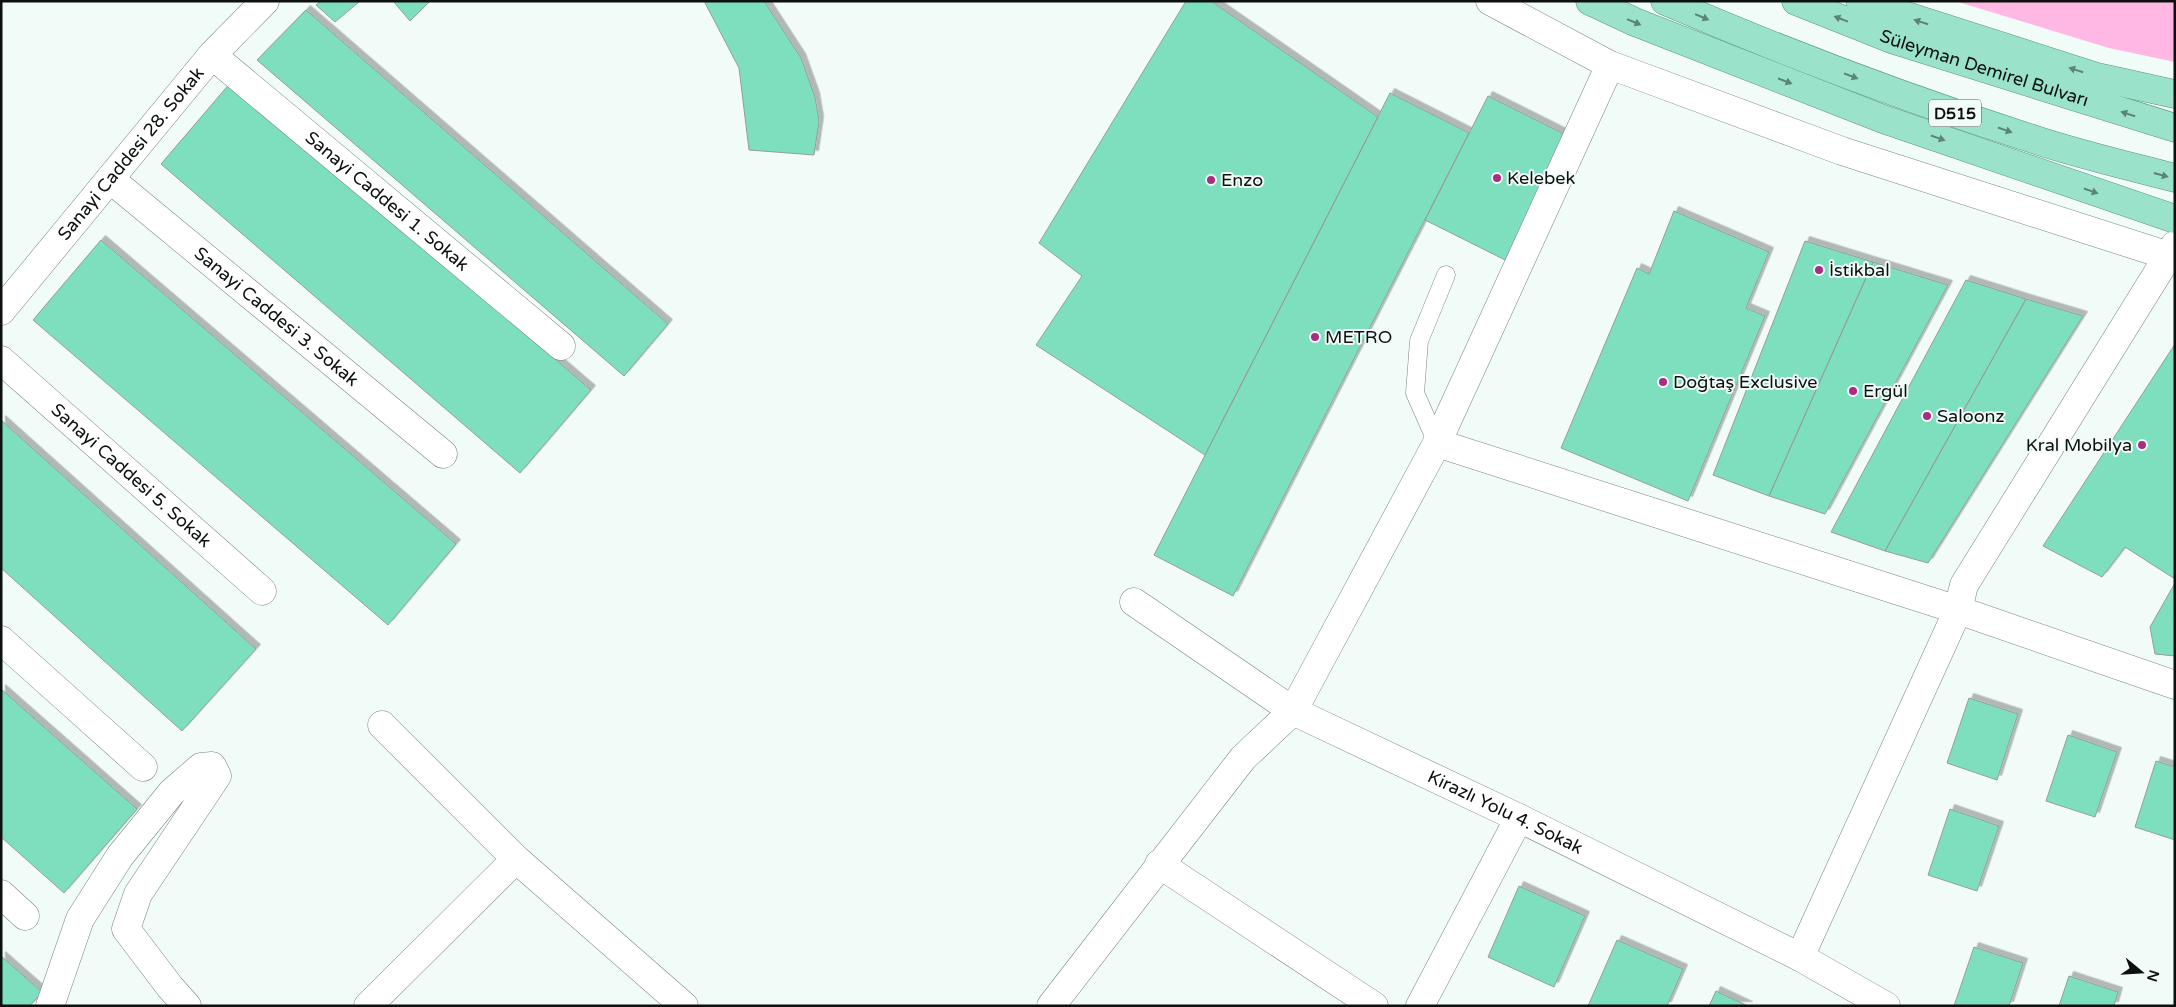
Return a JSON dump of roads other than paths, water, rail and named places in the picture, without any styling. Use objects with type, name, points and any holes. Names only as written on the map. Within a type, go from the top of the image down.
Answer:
[{"type":"highway","points":[[1590,1],[1635,22],[1883,119],[2175,219]]},
{"type":"highway","name":"D515","points":[[1665,1],[1740,34],[1896,93],[2038,141],[2175,178]]},
{"type":"highway","name":"Süleyman Demirel Bulvarı","points":[[1796,1],[1894,40],[2175,128]]},
{"type":"highway","points":[[1860,1],[2097,77],[2175,94]]},
{"type":"street","name":"Sanayi Caddesi 28. Sokak","points":[[1,310],[212,55],[265,1]]},
{"type":"street","points":[[1490,1],[1610,65],[1842,151],[2173,253],[1964,585],[1958,610],[1800,957]]},
{"type":"street","name":"Sanayi Caddesi 1. Sokak","points":[[212,55],[561,346]]},
{"type":"street","points":[[1051,1006],[1159,864],[1243,758],[1293,711],[1437,443],[1610,65]]},
{"type":"street","name":"Sanayi Caddesi 3. Sokak","points":[[110,179],[443,454]]},
{"type":"street","name":"Sanayi Caddesi 5. Sokak","points":[[1,360],[262,591]]},
{"type":"street","points":[[1437,443],[1958,610],[2175,685]]},
{"type":"street","name":"Kirazlı Yolu 4. Sokak","points":[[1134,602],[1293,711],[1519,818],[1800,957],[1886,1006]]},
{"type":"street","points":[[1,640],[143,767]]},
{"type":"street","points":[[382,725],[516,859],[684,1006]]},
{"type":"street","points":[[50,1006],[80,919],[120,856],[172,792],[201,767],[212,766],[217,776],[138,894],[126,929],[170,987],[187,1006]]},
{"type":"street","points":[[1420,1006],[1519,818]]},
{"type":"street","points":[[368,1006],[516,859]]},
{"type":"street","points":[[1159,864],[1374,1006]]},
{"type":"street","points":[[1,894],[25,916]]},
{"type":"lane","points":[[1437,443],[1415,393],[1419,341],[1446,275]]},
{"type":"place","name":"Kelebek","points":[[1497,178]]},
{"type":"place","name":"Enzo","points":[[1211,180]]},
{"type":"place","name":"İstikbal","points":[[1819,270]]},
{"type":"place","name":"METRO","points":[[1315,337]]},
{"type":"place","name":"Doğtaş Exclusive","points":[[1663,382]]},
{"type":"place","name":"Ergül","points":[[1853,391]]},
{"type":"place","name":"Saloonz","points":[[1927,416]]},
{"type":"place","name":"Kral Mobilya","points":[[2142,445]]}]
